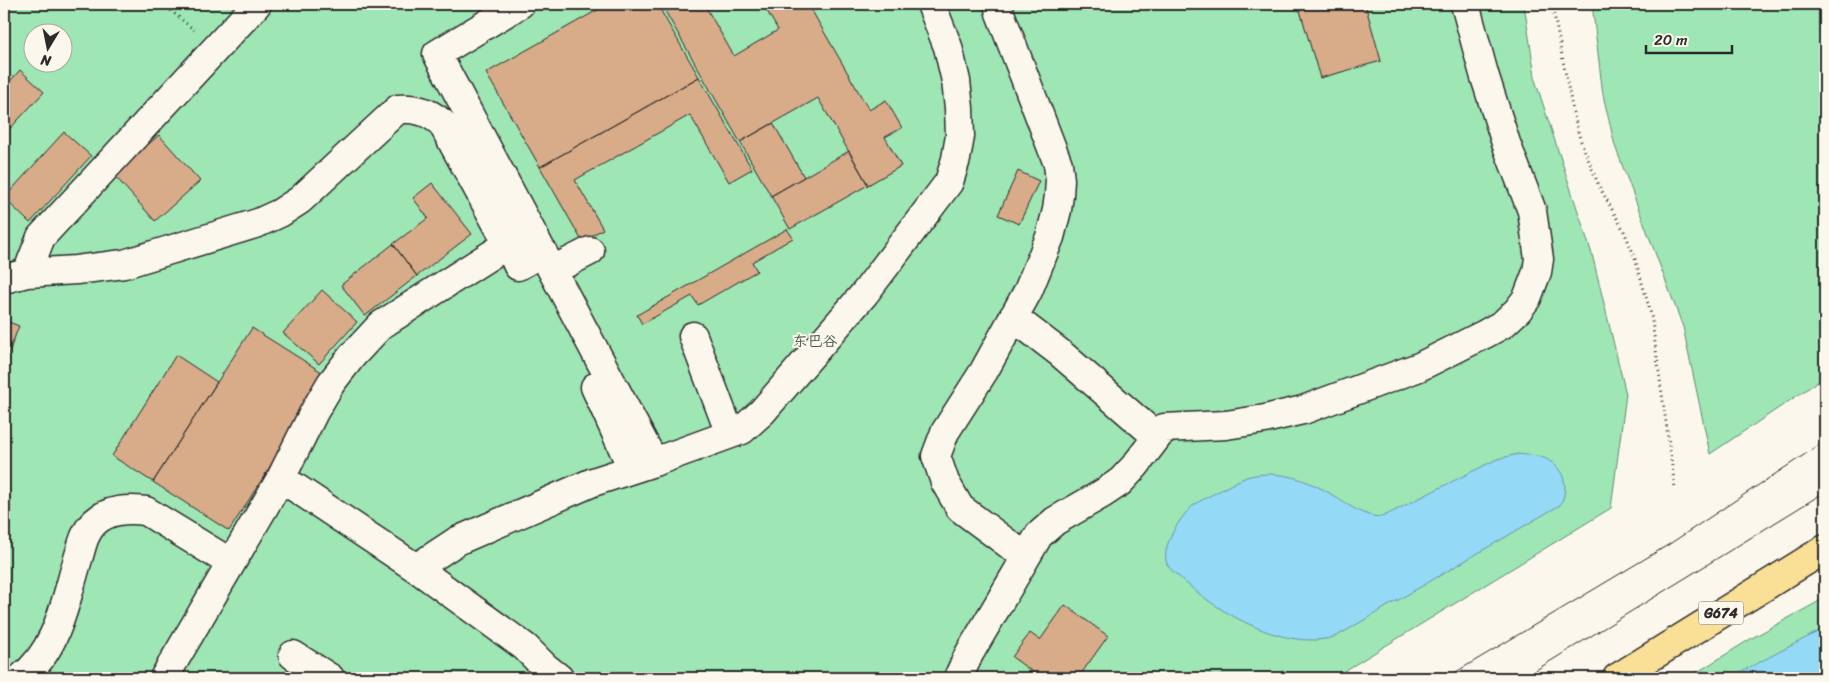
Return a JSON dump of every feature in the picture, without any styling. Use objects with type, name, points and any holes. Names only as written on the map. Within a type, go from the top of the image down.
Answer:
[{"type":"highway","name":"G674","points":[[1617,678],[1825,549]]},
{"type":"lane","points":[[16,276],[41,236],[256,4]]},
{"type":"lane","points":[[520,4],[437,54],[548,261],[642,463]]},
{"type":"lane","points":[[416,568],[457,541],[593,482],[642,463],[742,430],[762,412],[865,293],[949,182],[960,136],[959,108],[956,81],[948,47],[931,4]]},
{"type":"lane","points":[[998,4],[1058,164],[1060,180],[1058,210],[1050,237],[1028,291],[984,371],[945,432],[936,456],[945,482],[960,508],[1026,557]]},
{"type":"lane","points":[[958,678],[969,654],[1039,535],[1055,521],[1120,482],[1135,466],[1164,428],[1226,425],[1265,419],[1303,410],[1419,367],[1486,334],[1503,324],[1518,310],[1527,298],[1535,279],[1539,259],[1532,211],[1500,126],[1465,4]]},
{"type":"lane","points":[[436,29],[642,463]]},
{"type":"lane","points":[[16,276],[124,264],[258,223],[280,213],[300,200],[398,109],[410,108],[423,111],[442,123],[518,266],[590,251]]},
{"type":"lane","points":[[164,678],[281,478],[314,412],[352,356],[381,325],[508,244]]},
{"type":"lane","points":[[1014,317],[1060,353],[1157,437]]},
{"type":"lane","points":[[693,336],[730,434]]},
{"type":"lane","points":[[281,478],[416,568],[525,647],[559,678]]},
{"type":"lane","points":[[21,678],[42,658],[52,640],[60,621],[85,535],[96,520],[106,514],[132,509],[146,511],[231,563]]},
{"type":"lane","points":[[293,655],[330,678]]},
{"type":"path","points":[[163,4],[216,48]]},
{"type":"path","points":[[1552,4],[1580,139],[1599,186],[1624,231],[1634,255],[1650,314],[1675,488]]},
{"type":"green space","name":"东巴谷","points":[[4,4],[1524,4],[1536,83],[1592,254],[1626,394],[1611,508],[1333,678],[4,678]]},
{"type":"green space","points":[[1592,4],[1825,4],[1825,377],[1710,454],[1683,327],[1615,146],[1603,95]]},
{"type":"green space","points":[[1825,598],[1825,678],[1688,678],[1752,638]]},
{"type":"water","points":[[1518,454],[1538,456],[1546,459],[1558,469],[1562,475],[1565,489],[1560,505],[1337,636],[1318,640],[1297,639],[1255,627],[1234,617],[1198,593],[1167,564],[1166,549],[1169,540],[1183,516],[1194,505],[1250,476],[1275,474],[1295,478],[1322,489],[1349,506],[1368,515],[1382,517],[1497,459]]},
{"type":"water","points":[[1825,628],[1825,678],[1729,678]]},
{"type":"building","points":[[608,4],[657,4],[699,77],[540,167],[486,73]]},
{"type":"building","points":[[661,4],[704,4],[734,56],[778,30],[763,4],[808,4],[869,110],[886,100],[902,128],[885,137],[901,166],[868,185],[818,98],[740,142]]},
{"type":"building","points":[[1298,4],[1365,4],[1381,61],[1320,78]]},
{"type":"building","points":[[20,70],[44,92],[4,135],[4,88]]},
{"type":"building","points":[[699,77],[752,169],[729,182],[690,115],[575,180],[603,229],[582,241],[540,167]]},
{"type":"building","points":[[773,123],[804,177],[771,196],[740,142]]},
{"type":"building","points":[[64,132],[91,156],[30,223],[4,198]]},
{"type":"building","points":[[159,135],[200,181],[155,221],[114,175]]},
{"type":"building","points":[[849,151],[868,185],[790,229],[771,196]]},
{"type":"building","points":[[1018,171],[1039,181],[1019,224],[998,215]]},
{"type":"building","points":[[432,183],[472,234],[417,276],[393,244],[428,218],[413,198]]},
{"type":"building","points":[[787,229],[793,238],[752,262],[757,271],[698,305],[692,296],[642,324],[637,315]]},
{"type":"building","points":[[393,244],[417,276],[365,316],[341,285]]},
{"type":"building","points":[[322,290],[357,322],[319,364],[283,333]]},
{"type":"building","points":[[4,320],[19,326],[4,365]]},
{"type":"building","points":[[252,328],[328,376],[229,531],[153,482]]},
{"type":"building","points":[[176,355],[217,382],[153,482],[112,456]]},
{"type":"building","points":[[1065,605],[1108,636],[1078,678],[1041,678],[1012,657],[1030,633],[1040,640]]},
{"type":"tram line","points":[[1446,678],[1668,545],[1825,441]]},
{"type":"tram line","points":[[1523,678],[1825,492]]}]
